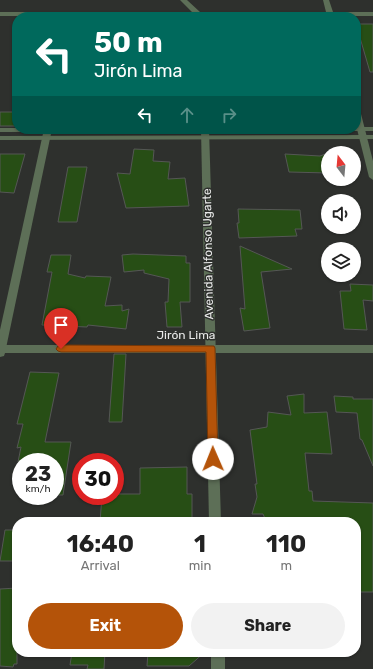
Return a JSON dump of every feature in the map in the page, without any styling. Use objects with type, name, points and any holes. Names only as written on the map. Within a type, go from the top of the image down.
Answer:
[{"type":"street","points":[[183,0],[195,12]]},
{"type":"street","points":[[326,0],[329,12]]},
{"type":"street","points":[[0,14],[12,14]]},
{"type":"street","points":[[361,15],[373,14]]},
{"type":"street","points":[[361,131],[373,129]]},
{"type":"street","points":[[0,130],[12,131]]},
{"type":"street","points":[[361,131],[373,137]]},
{"type":"street","points":[[0,138],[31,134]]},
{"type":"street","points":[[0,350],[47,134]]},
{"type":"street","name":"Avenida Alfonso Ugarte","points":[[205,134],[215,517]]},
{"type":"street","points":[[361,134],[373,176]]},
{"type":"street","name":"Jirón Lima","points":[[0,350],[211,348],[373,349]]},
{"type":"street","points":[[218,657],[218,669]]},
{"type":"building","points":[[361,24],[373,24],[373,72],[370,72],[361,41]]},
{"type":"building","points":[[0,112],[12,112],[12,126],[0,126]]},
{"type":"building","points":[[134,149],[154,150],[153,161],[170,162],[168,179],[185,178],[189,206],[126,208],[117,173],[130,174]]},
{"type":"building","points":[[0,154],[25,154],[14,193],[0,192]]},
{"type":"building","points":[[285,154],[320,156],[321,173],[289,172]]},
{"type":"building","points":[[68,167],[87,167],[77,222],[58,222]]},
{"type":"building","points":[[238,209],[300,210],[302,229],[295,229],[297,236],[239,238],[237,223],[239,223]]},
{"type":"building","points":[[240,246],[292,269],[261,272],[270,328],[244,331],[240,308],[245,309]]},
{"type":"building","points":[[51,255],[71,255],[68,274],[85,278],[86,276],[111,277],[105,306],[122,305],[122,311],[129,309],[126,329],[88,325],[87,327],[42,325],[52,272],[47,272]]},
{"type":"building","points":[[122,255],[186,256],[186,263],[190,263],[190,302],[180,302],[182,327],[167,327],[165,302],[168,302],[169,279],[144,273],[144,270],[124,272]]},
{"type":"building","points":[[350,284],[373,285],[373,301],[363,300],[367,330],[344,329],[340,291],[351,291]]},
{"type":"building","points":[[114,354],[126,354],[122,422],[109,422]]},
{"type":"building","points":[[30,372],[59,373],[45,442],[71,442],[64,488],[64,453],[20,453],[21,447],[17,448],[23,424],[17,424]]},
{"type":"building","points":[[304,394],[304,413],[327,412],[332,454],[305,453],[309,491],[312,491],[313,501],[373,503],[373,592],[361,592],[361,517],[264,517],[263,514],[252,514],[257,497],[255,484],[257,484],[250,430],[267,427],[268,412],[291,415],[287,396]]},
{"type":"building","points":[[334,396],[353,397],[353,399],[373,399],[373,466],[362,440],[360,439],[357,413],[336,412]]},
{"type":"building","points":[[187,467],[187,494],[192,494],[192,517],[100,517],[101,505],[124,505],[124,494],[140,494],[140,468]]},
{"type":"building","points":[[5,530],[12,530],[12,561],[0,561]]},
{"type":"building","points":[[12,588],[12,657],[17,657],[17,664],[14,664],[13,667],[0,666],[0,589]]},
{"type":"building","points":[[71,657],[105,657],[104,669],[87,669],[88,665],[70,665]]},
{"type":"building","points":[[148,657],[199,657],[189,666],[147,666]]},
{"type":"route","points":[[61,349],[211,348],[213,459]]}]
